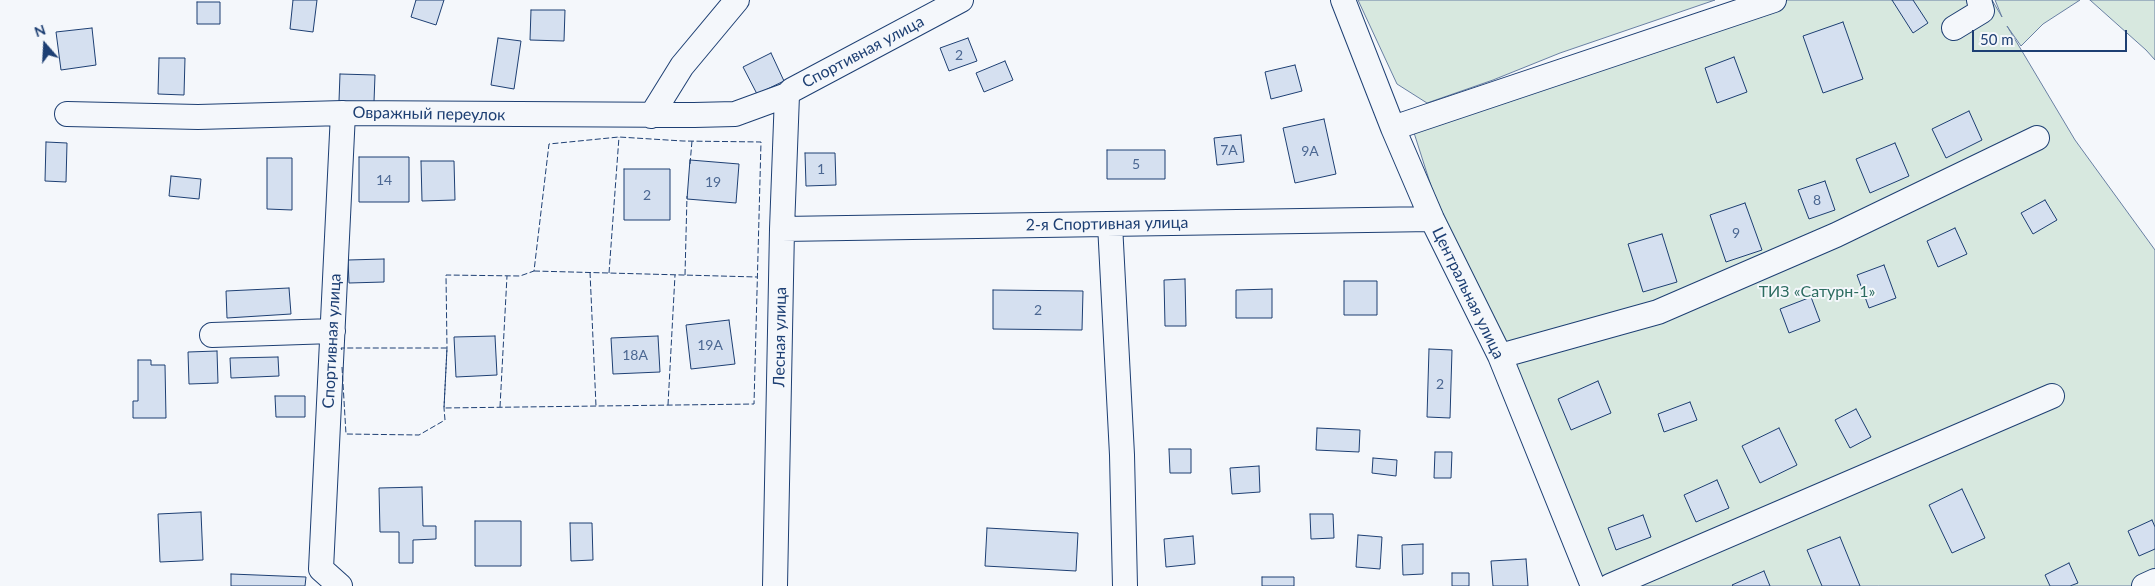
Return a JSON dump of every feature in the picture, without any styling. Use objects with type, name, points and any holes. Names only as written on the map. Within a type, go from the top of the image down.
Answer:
[{"type":"street","points":[[651,116],[682,66],[737,0]]},
{"type":"street","name":"Спортивная улица","points":[[790,93],[961,0]]},
{"type":"street","name":"Центральная улица","points":[[1342,0],[1432,219],[1500,356],[1593,586]]},
{"type":"street","points":[[1393,128],[1774,0]]},
{"type":"street","points":[[1954,28],[1982,11],[1979,0]]},
{"type":"street","name":"Овражный переулок","points":[[67,114],[198,116],[343,113],[651,116],[735,114],[790,93]]},
{"type":"street","name":"Лесная улица","points":[[775,586],[782,229],[790,93]]},
{"type":"street","name":"Спортивная улица","points":[[340,586],[321,569],[343,113]]},
{"type":"street","points":[[1500,356],[1658,312],[1836,235],[2037,138]]},
{"type":"street","name":"2-я Спортивная улица","points":[[782,229],[1432,219]]},
{"type":"street","points":[[1110,224],[1122,455],[1126,586]]},
{"type":"street","points":[[212,335],[333,331]]},
{"type":"street","points":[[1610,586],[2052,396]]},
{"type":"street","points":[[2144,586],[2155,581]]},
{"type":"green space","points":[[1358,0],[1715,0],[1560,53],[1493,80],[1427,103],[1397,84]]},
{"type":"green space","name":"ТИЗ «Сатурн-1»","points":[[1747,0],[1992,0],[2002,17],[1995,0],[2080,0],[2043,24],[2021,46],[2007,26],[2075,140],[2155,250],[2155,586],[1602,586],[1525,402],[1432,189],[1408,114]]},
{"type":"green space","points":[[2090,0],[2155,0],[2155,60],[2146,50]]},
{"type":"building","points":[[293,0],[317,0],[313,32],[290,29]]},
{"type":"building","points":[[416,0],[444,0],[436,25],[411,17]]},
{"type":"building","points":[[1892,0],[1913,0],[1928,23],[1913,33]]},
{"type":"building","points":[[197,2],[220,2],[220,24],[197,24]]},
{"type":"building","points":[[531,10],[565,10],[564,41],[530,40]]},
{"type":"building","points":[[1843,22],[1863,79],[1823,93],[1803,36]]},
{"type":"building","points":[[92,28],[96,65],[61,70],[56,32]]},
{"type":"building","points":[[498,38],[521,41],[514,89],[491,85]]},
{"type":"building","points":[[968,38],[977,61],[949,71],[940,48]]},
{"type":"building","points":[[771,53],[784,81],[757,94],[743,67]]},
{"type":"building","points":[[1734,57],[1747,92],[1717,103],[1705,68]]},
{"type":"building","points":[[159,58],[185,58],[184,95],[158,94]]},
{"type":"building","points":[[1005,61],[1013,80],[984,92],[976,73]]},
{"type":"building","points":[[1295,65],[1302,91],[1271,99],[1265,72]]},
{"type":"building","points":[[340,74],[375,75],[374,102],[339,101]]},
{"type":"building","points":[[1969,111],[1982,140],[1946,158],[1932,129]]},
{"type":"building","points":[[1324,119],[1336,174],[1295,183],[1283,128]]},
{"type":"building","points":[[1241,135],[1244,162],[1217,165],[1214,138]]},
{"type":"building","points":[[46,142],[67,143],[66,182],[45,181]]},
{"type":"building","points":[[1895,143],[1909,176],[1870,193],[1856,159]]},
{"type":"building","points":[[1107,150],[1165,150],[1165,179],[1107,179]]},
{"type":"building","points":[[805,153],[835,153],[836,185],[806,186]]},
{"type":"building","points":[[359,157],[409,157],[409,202],[359,202]]},
{"type":"building","points":[[267,158],[292,158],[292,210],[267,209]]},
{"type":"building","points":[[690,160],[739,164],[736,203],[687,199]]},
{"type":"building","points":[[421,161],[454,161],[455,200],[422,201]]},
{"type":"building","points":[[624,169],[670,169],[670,220],[624,220]]},
{"type":"building","points":[[171,176],[201,179],[199,199],[169,196]]},
{"type":"building","points":[[1825,181],[1835,210],[1809,219],[1798,190]]},
{"type":"building","points":[[2045,200],[2057,220],[2033,234],[2021,213]]},
{"type":"building","points":[[1745,203],[1762,250],[1726,262],[1710,215]]},
{"type":"building","points":[[1955,228],[1967,254],[1938,267],[1927,241]]},
{"type":"building","points":[[1662,234],[1677,282],[1643,292],[1628,244]]},
{"type":"building","points":[[384,259],[384,282],[349,283],[348,260]]},
{"type":"building","points":[[1884,265],[1896,298],[1869,308],[1857,275]]},
{"type":"building","points":[[1185,279],[1186,326],[1165,326],[1164,280]]},
{"type":"building","points":[[1344,281],[1377,281],[1377,315],[1344,315]]},
{"type":"building","points":[[289,288],[291,314],[227,318],[226,291]]},
{"type":"building","points":[[1272,289],[1272,318],[1236,318],[1236,290]]},
{"type":"building","points":[[993,290],[1083,291],[1082,330],[993,329]]},
{"type":"building","points":[[1811,297],[1820,321],[1789,333],[1780,309]]},
{"type":"building","points":[[729,320],[735,364],[691,369],[686,325]]},
{"type":"building","points":[[495,336],[497,375],[456,377],[454,337]]},
{"type":"building","points":[[658,336],[660,372],[613,374],[611,338]]},
{"type":"building","points":[[1429,349],[1452,350],[1450,418],[1427,417]]},
{"type":"building","points":[[217,351],[218,383],[189,384],[188,352]]},
{"type":"building","points":[[278,357],[279,376],[231,378],[230,358]]},
{"type":"building","points":[[138,360],[151,360],[151,365],[165,365],[166,418],[133,418],[133,401],[138,401]]},
{"type":"building","points":[[1598,381],[1611,413],[1571,430],[1558,399]]},
{"type":"building","points":[[275,396],[305,396],[305,417],[276,417]]},
{"type":"building","points":[[1690,402],[1697,420],[1664,432],[1658,414]]},
{"type":"building","points":[[1856,409],[1871,437],[1850,448],[1835,420]]},
{"type":"building","points":[[1317,428],[1360,430],[1359,452],[1316,450]]},
{"type":"building","points":[[1779,428],[1797,465],[1760,483],[1742,446]]},
{"type":"building","points":[[1169,449],[1191,449],[1191,473],[1170,473]]},
{"type":"building","points":[[1435,452],[1452,452],[1451,478],[1434,478]]},
{"type":"building","points":[[1373,458],[1397,460],[1396,476],[1372,473]]},
{"type":"building","points":[[1259,466],[1260,492],[1232,494],[1230,468]]},
{"type":"building","points":[[1717,480],[1729,508],[1696,522],[1684,495]]},
{"type":"building","points":[[422,487],[423,526],[436,526],[436,539],[413,540],[413,563],[399,563],[399,532],[380,532],[379,488]]},
{"type":"building","points":[[1962,489],[1985,538],[1952,553],[1929,505]]},
{"type":"building","points":[[201,512],[203,560],[160,562],[158,514]]},
{"type":"building","points":[[1310,514],[1333,514],[1334,538],[1311,539]]},
{"type":"building","points":[[1643,515],[1651,537],[1616,550],[1608,528]]},
{"type":"building","points":[[2152,520],[2155,527],[2155,549],[2139,556],[2128,531]]},
{"type":"building","points":[[475,521],[521,521],[521,566],[475,566]]},
{"type":"building","points":[[570,523],[592,523],[593,560],[571,561]]},
{"type":"building","points":[[987,528],[1078,533],[1076,571],[985,566]]},
{"type":"building","points":[[1358,535],[1382,537],[1380,569],[1356,567]]},
{"type":"building","points":[[1193,536],[1195,564],[1166,567],[1164,539]]},
{"type":"building","points":[[1840,537],[1860,586],[1822,586],[1807,550]]},
{"type":"building","points":[[1423,544],[1423,574],[1403,575],[1402,545]]},
{"type":"building","points":[[1526,559],[1528,586],[1493,586],[1491,561]]},
{"type":"building","points":[[2069,563],[2078,583],[2070,586],[2050,586],[2045,575]]},
{"type":"building","points":[[1764,571],[1770,586],[1732,585]]},
{"type":"building","points":[[1452,573],[1469,573],[1469,586],[1452,586]]},
{"type":"building","points":[[231,574],[306,577],[305,586],[231,586]]},
{"type":"building","points":[[1262,577],[1294,577],[1294,586],[1262,586]]},
{"type":"fence","points":[[609,273],[619,137]]},
{"type":"fence","points":[[342,367],[346,434],[419,435],[445,420],[444,408],[447,348],[446,275],[520,276],[534,271],[549,144],[619,137],[683,141],[761,142],[754,404],[444,408]]},
{"type":"fence","points":[[690,164],[692,141]]},
{"type":"fence","points":[[685,275],[687,196]]},
{"type":"fence","points":[[534,271],[757,277]]},
{"type":"fence","points":[[590,272],[596,406]]},
{"type":"fence","points":[[668,405],[675,275]]},
{"type":"fence","points":[[500,407],[507,276]]},
{"type":"fence","points":[[342,350],[341,348],[447,348],[444,408]]}]
